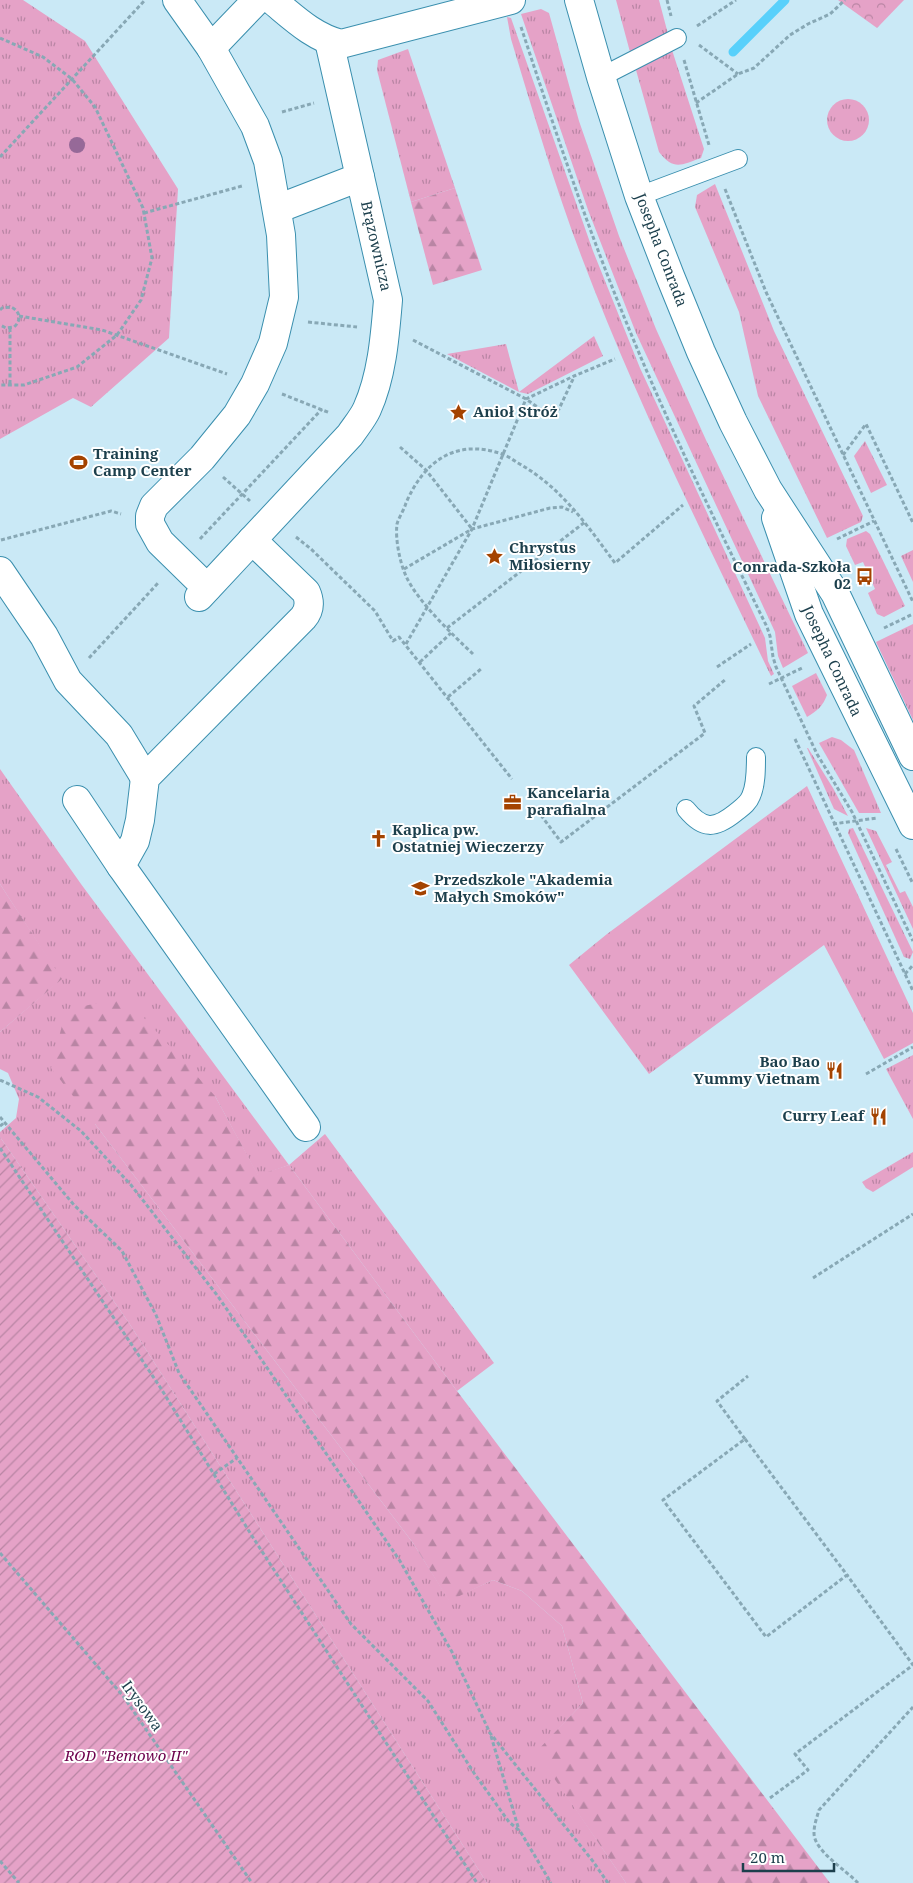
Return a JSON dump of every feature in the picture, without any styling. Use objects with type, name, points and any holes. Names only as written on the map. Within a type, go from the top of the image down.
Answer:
[{"type":"street","points":[[177,0],[210,48],[252,120],[268,161],[278,209],[284,297],[273,343],[255,384],[237,415],[202,458],[154,506],[150,516],[150,524],[160,542],[178,561]]},
{"type":"street","points":[[210,48],[257,0]]},
{"type":"street","points":[[272,0],[309,31],[328,41],[341,44],[515,9]]},
{"type":"street","name":"Josepha Conrada","points":[[579,0],[600,77],[639,196],[702,352],[768,490],[836,593],[913,756]]},
{"type":"street","name":"Brązownicza","points":[[178,561],[203,593],[350,435],[366,411],[374,390],[386,327],[388,300],[328,41]]},
{"type":"street","points":[[278,209],[360,177]]},
{"type":"street","name":"Josepha Conrada","points":[[768,490],[809,614],[913,825]]},
{"type":"street","points":[[122,866],[135,841],[140,820],[145,778],[303,618],[308,610],[309,601],[306,592],[252,540]]},
{"type":"street","points":[[0,571],[44,636],[68,680],[119,735],[145,778]]},
{"type":"street","points":[[77,800],[306,1127]]},
{"type":"lane","points":[[600,77],[681,36]]},
{"type":"lane","points":[[639,196],[738,159]]},
{"type":"lane","points":[[686,809],[696,820],[706,825],[726,820],[750,798],[754,784],[756,758]]},
{"type":"path","points":[[0,157],[145,0]]},
{"type":"path","points":[[668,0],[681,36],[696,103],[717,168],[766,292],[913,602]]},
{"type":"path","points":[[681,36],[736,0]]},
{"type":"path","points":[[696,103],[738,74],[754,68],[790,36],[833,13],[845,0]]},
{"type":"path","points":[[515,9],[586,221],[626,323],[670,425],[767,627],[776,667],[817,754],[856,821],[913,941]]},
{"type":"path","points":[[681,36],[738,74]]},
{"type":"path","points":[[0,38],[43,57],[72,79],[95,107],[143,208],[152,258],[141,300],[117,335],[77,367],[24,385],[0,385]]},
{"type":"path","points":[[252,120],[316,102]]},
{"type":"path","points":[[144,213],[271,177]]},
{"type":"path","points":[[0,310],[6,306],[10,307],[18,311],[19,316],[17,324],[10,328],[0,325]]},
{"type":"path","points":[[19,316],[102,330],[255,384],[334,415]]},
{"type":"path","points":[[278,319],[368,328],[386,327],[429,347],[526,399],[544,412],[555,412],[560,407],[574,376]]},
{"type":"path","points":[[10,328],[10,386]]},
{"type":"path","points":[[406,644],[472,529],[526,399],[615,359]]},
{"type":"path","points":[[86,660],[322,409]]},
{"type":"path","points":[[842,455],[866,424],[913,523]]},
{"type":"path","points":[[400,447],[426,470],[472,529]]},
{"type":"path","points":[[473,654],[428,607],[407,578],[399,556],[397,524],[411,492],[426,470],[446,454],[475,447],[503,454],[530,469],[556,488],[585,522],[615,563],[683,505]]},
{"type":"path","points":[[202,458],[242,495],[311,549],[382,618],[394,641],[400,637],[406,644],[512,779]]},
{"type":"path","points":[[404,569],[472,529],[550,508],[562,507],[576,513]]},
{"type":"path","points":[[3,540],[112,511],[150,524]]},
{"type":"path","points":[[447,628],[585,522]]},
{"type":"path","points":[[420,662],[451,633]]},
{"type":"path","points":[[717,667],[751,644]]},
{"type":"path","points":[[448,697],[481,669]]},
{"type":"path","points":[[537,810],[562,842],[705,733],[694,706],[726,680]]},
{"type":"path","points":[[795,739],[833,824],[913,991]]},
{"type":"path","points":[[833,824],[881,818]]},
{"type":"path","points":[[905,974],[913,965]]},
{"type":"path","points":[[866,1074],[913,1047]]},
{"type":"path","points":[[0,1080],[38,1097],[81,1131],[131,1185],[217,1295],[400,1562],[452,1652],[490,1733],[520,1831],[551,1883]]},
{"type":"path","points":[[0,1117],[74,1205],[122,1251],[156,1315],[179,1373],[237,1458],[351,1624],[428,1701],[474,1773],[510,1822],[520,1831]]},
{"type":"path","points":[[0,1126],[4,1123]]},
{"type":"path","points":[[0,1148],[160,1387],[477,1883]]},
{"type":"path","points":[[813,1278],[913,1214]]},
{"type":"path","points":[[748,1376],[717,1401],[913,1665],[795,1754],[808,1770],[770,1798]]},
{"type":"path","points":[[745,1439],[663,1500],[766,1636],[847,1575]]},
{"type":"path","points":[[214,1474],[237,1458]]},
{"type":"path","name":"Irysowa","points":[[0,1553],[123,1696],[252,1883]]},
{"type":"path","points":[[858,1883],[818,1846],[814,1835],[819,1810],[913,1706]]},
{"type":"path","points":[[490,1733],[592,1860],[608,1883]]},
{"type":"path","points":[[0,1861],[19,1883]]},
{"type":"green space","points":[[0,0],[23,0],[85,41],[178,189],[169,338],[91,407],[73,398],[0,439]]},
{"type":"green space","points":[[616,0],[659,0],[668,34],[630,52]]},
{"type":"green space","points":[[838,0],[904,0],[877,28]]},
{"type":"green space","points":[[541,9],[549,13],[579,121],[619,236],[656,329],[706,440],[808,653],[783,668],[778,656],[775,632],[636,333],[588,210],[521,14]]},
{"type":"green space","points":[[507,17],[511,18],[593,251],[640,368],[765,638],[768,661],[774,674],[771,676],[648,417],[603,311],[553,177],[511,39]]},
{"type":"green space","points":[[408,49],[455,188],[411,202],[377,70],[378,60]]},
{"type":"green space","points":[[672,50],[704,149],[701,158],[678,165],[669,162],[659,152],[636,70]]},
{"type":"green space","points":[[852,99],[860,102],[866,108],[869,120],[866,132],[860,138],[844,141],[836,138],[830,132],[827,116],[830,108],[836,102]]},
{"type":"green space","points":[[715,184],[774,331],[863,516],[861,522],[827,538],[758,396],[739,312],[695,207],[697,195]]},
{"type":"green space","points":[[455,188],[482,270],[433,285],[411,202]]},
{"type":"green space","points":[[594,336],[603,356],[528,394],[519,392]]},
{"type":"green space","points":[[506,344],[519,392],[447,354]]},
{"type":"green space","points":[[865,441],[887,485],[871,493],[854,456]]},
{"type":"green space","points":[[866,531],[870,534],[905,606],[884,617],[877,614],[868,593],[875,589],[863,562],[855,565],[846,546],[847,539]]},
{"type":"green space","points":[[913,550],[913,582],[901,556]]},
{"type":"green space","points":[[913,624],[913,720],[876,642]]},
{"type":"green space","points":[[816,673],[827,695],[819,708],[807,717],[792,686]]},
{"type":"green space","points":[[832,737],[841,740],[854,750],[881,813],[859,813],[819,743]]},
{"type":"green space","points":[[807,748],[833,788],[848,816],[834,809]]},
{"type":"green space","points":[[0,769],[81,884],[289,1165],[258,1176],[215,1096],[95,1124],[413,1543],[449,1600],[493,1580],[522,1591],[562,1626],[583,1703],[537,1752],[626,1883],[487,1883],[129,1323],[0,1137],[0,1132],[16,1118],[19,1099],[8,1073],[0,1069],[0,1032],[61,979],[0,884]]},
{"type":"green space","points":[[807,786],[913,1013],[913,1043],[884,1059],[824,945],[649,1074],[569,965],[607,934]]},
{"type":"green space","points":[[853,828],[913,952],[910,959],[904,957],[848,833],[849,829]]},
{"type":"green space","points":[[866,828],[876,831],[892,862],[886,865],[900,893],[905,891],[913,907],[913,929]]},
{"type":"green space","points":[[0,884],[62,979],[0,1032]]},
{"type":"green space","points":[[125,997],[215,1096],[258,1175],[289,1165],[457,1391],[830,1883],[626,1883],[536,1752],[583,1703],[562,1626],[522,1591],[493,1580],[449,1601],[413,1543],[51,1068],[66,1010]]},
{"type":"green space","points":[[913,1055],[913,1119],[886,1069]]},
{"type":"green space","points":[[325,1134],[494,1363],[457,1391],[289,1165]]},
{"type":"green space","name":"ROD \"Bemowo II\"","points":[[0,1137],[129,1323],[487,1883],[0,1883]]},
{"type":"green space","points":[[913,1152],[913,1167],[873,1192],[866,1188],[862,1182]]},
{"type":"waterway","points":[[733,52],[785,0]]},
{"type":"place","name":"Anioł Stróż","points":[[459,412]]},
{"type":"place","name":"Training Camp Center","points":[[79,463]]},
{"type":"place","name":"Chrystus Miłosierny","points":[[495,557]]},
{"type":"place","name":"Conrada-Szkoła 02","points":[[865,576]]},
{"type":"place","name":"Kancelaria parafialna","points":[[513,802]]},
{"type":"place","name":"Kaplica pw. Ostatniej Wieczerzy","points":[[378,839]]},
{"type":"place","name":"Przedszkole \"Akademia Małych Smoków\"","points":[[420,889]]},
{"type":"place","name":"Bao Bao Yummy Vietnam","points":[[834,1071]]},
{"type":"place","name":"Curry Leaf","points":[[878,1116]]}]
